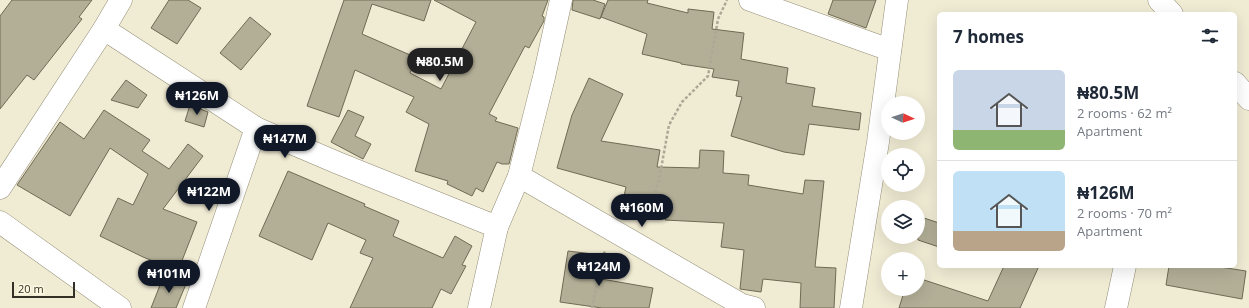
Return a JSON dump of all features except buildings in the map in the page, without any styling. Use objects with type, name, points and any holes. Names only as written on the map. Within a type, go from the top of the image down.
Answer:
[{"type":"street","points":[[0,188],[104,29],[121,0]]},
{"type":"street","points":[[479,308],[496,227],[519,176],[544,77],[561,0]]},
{"type":"street","points":[[750,0],[890,50]]},
{"type":"street","points":[[851,308],[878,142],[897,0]]},
{"type":"street","points":[[1159,0],[1170,12]]},
{"type":"street","points":[[104,29],[256,128],[496,227]]},
{"type":"street","points":[[1237,85],[1249,99]]},
{"type":"street","points":[[194,308],[256,128]]},
{"type":"street","points":[[519,176],[742,305],[754,308]]},
{"type":"street","points":[[0,222],[120,308]]},
{"type":"street","points":[[1116,308],[1125,268]]},
{"type":"path","points":[[592,308],[604,253],[620,235],[648,217],[660,180],[669,125],[682,102],[708,76],[718,19],[727,0]]}]
